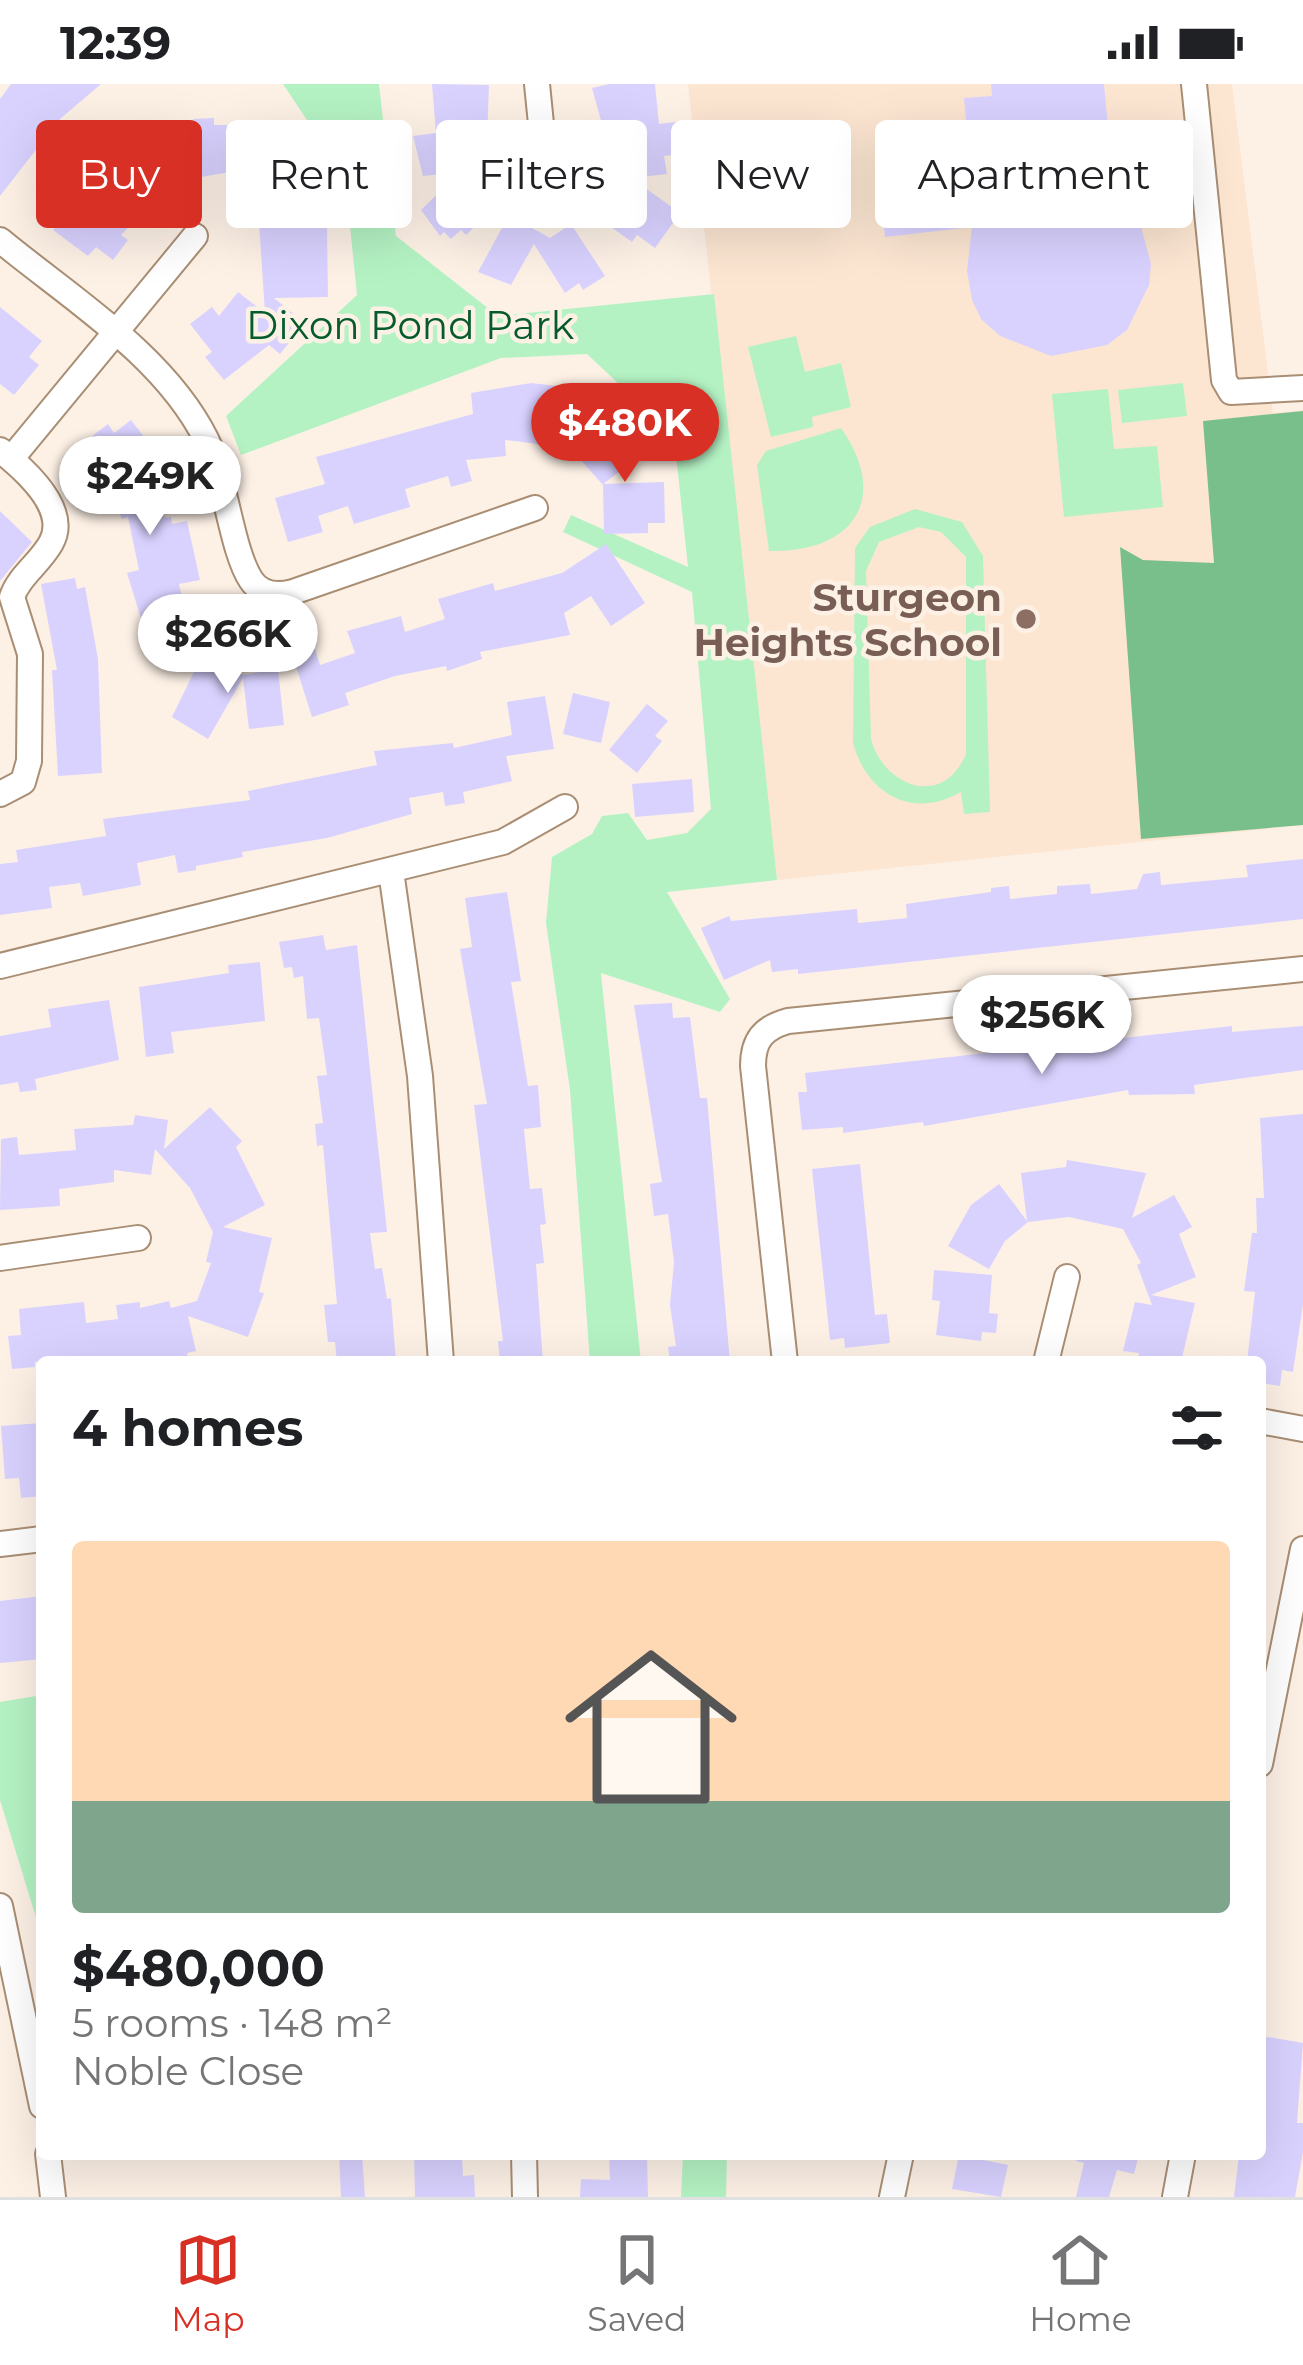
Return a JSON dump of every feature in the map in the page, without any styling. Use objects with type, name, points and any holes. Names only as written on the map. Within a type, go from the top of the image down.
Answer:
[{"type":"street","points":[[537,84],[540,120]]},
{"type":"street","points":[[1194,84],[1224,380],[1231,392],[1248,394],[1303,388]]},
{"type":"street","points":[[0,794],[23,782],[29,761],[30,654],[6,597],[52,542],[55,521],[38,488],[6,455],[195,236]]},
{"type":"street","points":[[0,240],[160,375],[195,420],[222,480],[251,579],[266,592],[293,592],[535,508]]},
{"type":"street","points":[[0,966],[503,842],[565,807]]},
{"type":"street","points":[[391,871],[420,1076],[441,1356]]},
{"type":"street","points":[[784,1356],[754,1066],[755,1046],[766,1030],[788,1022],[1303,969]]},
{"type":"street","points":[[0,1258],[138,1238]]},
{"type":"street","points":[[1047,1356],[1066,1277]]},
{"type":"street","points":[[1266,1421],[1303,1429]]},
{"type":"street","points":[[0,1544],[36,1540]]},
{"type":"street","points":[[1266,1734],[1303,1549]]},
{"type":"street","points":[[0,1906],[36,2077]]},
{"type":"street","points":[[49,2160],[53,2197]]},
{"type":"street","points":[[524,2160],[525,2197]]},
{"type":"street","points":[[892,2197],[901,2160]]},
{"type":"street","points":[[1174,2197],[1182,2160]]},
{"type":"shaded area","name":"Sturgeon Heights School","points":[[688,84],[1232,84],[1273,413],[1303,410],[1303,825],[777,880],[704,228],[851,228],[851,120],[692,120]]},
{"type":"green space","name":"Dixon Pond Park","points":[[283,84],[379,84],[383,120],[307,120]]},
{"type":"green space","name":"Dixon Pond Park","points":[[350,228],[395,228],[396,236],[498,316],[714,294],[777,880],[667,892],[730,999],[720,1012],[601,973],[640,1356],[590,1356],[570,1090],[546,923],[552,857],[592,834],[602,816],[628,813],[647,840],[687,833],[711,809],[692,592],[563,532],[571,515],[688,567],[674,436],[587,354],[501,358],[241,455],[226,416],[357,295]]},
{"type":"green space","points":[[796,336],[805,372],[841,363],[851,407],[812,417],[813,427],[771,437],[748,347]]},
{"type":"green space","points":[[1183,383],[1187,416],[1122,423],[1118,390]]},
{"type":"green space","points":[[1108,389],[1114,449],[1157,446],[1163,507],[1064,517],[1052,394]]},
{"type":"green space","points":[[1303,411],[1303,825],[1141,839],[1120,547],[1143,560],[1214,563],[1203,421]]},
{"type":"green space","points":[[841,428],[863,477],[855,517],[823,543],[769,551],[757,465],[766,451]]},
{"type":"green space","points":[[915,509],[962,522],[983,556],[990,812],[964,814],[961,792],[925,803],[894,797],[880,788],[860,761],[853,743],[855,548],[870,527]],"holes":[[[919,527],[941,532],[966,557],[966,754],[943,782],[915,785],[888,769],[871,739],[866,571],[879,542]]]},
{"type":"green space","points":[[36,1696],[36,1917],[0,1800],[0,1702]]},
{"type":"green space","points":[[683,2160],[727,2160],[726,2197],[681,2197]]},
{"type":"building","points":[[11,84],[101,84],[59,120],[36,120],[36,150],[0,196],[0,99]]},
{"type":"building","points":[[432,84],[489,85],[488,120],[436,120],[436,133]]},
{"type":"building","points":[[655,84],[659,124],[671,123],[671,155],[664,156],[667,174],[647,176],[647,120],[601,120],[592,88]]},
{"type":"building","points":[[991,84],[1104,84],[1107,120],[966,120],[964,98],[992,96]]},
{"type":"building","points":[[214,118],[214,125],[226,125],[226,173],[202,177],[202,120],[193,119]]},
{"type":"building","points":[[436,133],[436,175],[423,176],[413,136]]},
{"type":"building","points":[[647,189],[671,207],[671,226],[655,248],[637,235],[632,242],[612,228],[647,228]]},
{"type":"building","points":[[436,195],[436,228],[473,228],[466,235],[461,230],[451,239],[444,232],[440,236],[421,210]]},
{"type":"building","points":[[128,228],[121,235],[128,240],[113,260],[96,247],[88,256],[53,230]]},
{"type":"building","points":[[259,228],[327,228],[328,297],[274,298],[305,323],[280,354],[269,345],[224,380],[205,357],[212,352],[190,324],[212,307],[219,316],[238,292],[265,313]]},
{"type":"building","points":[[502,228],[532,228],[550,238],[574,228],[605,276],[583,290],[579,283],[565,293],[534,244],[511,285],[478,272]]},
{"type":"building","points":[[884,228],[963,228],[885,237]]},
{"type":"building","points":[[972,228],[1141,228],[1151,264],[1149,285],[1127,330],[1107,345],[1051,356],[1000,336],[981,319],[967,271]]},
{"type":"building","points":[[0,307],[42,341],[29,357],[39,365],[14,395],[0,384]]},
{"type":"building","points":[[531,383],[573,388],[570,448],[505,440],[506,456],[466,460],[472,481],[451,487],[448,476],[405,489],[410,507],[354,524],[348,506],[318,516],[323,532],[288,542],[275,498],[325,484],[316,457],[473,414],[471,393]]},
{"type":"building","points":[[131,420],[161,459],[170,485],[155,491],[165,518],[171,517],[172,524],[187,521],[200,580],[179,584],[187,619],[197,615],[208,642],[155,664],[127,573],[139,570],[128,517],[122,519],[110,488],[79,446],[108,424],[114,433]]},
{"type":"building","points":[[626,422],[647,451],[603,484],[664,482],[665,523],[648,523],[648,533],[604,534],[603,485],[579,458]]},
{"type":"building","points":[[0,511],[32,542],[0,581]]},
{"type":"building","points":[[606,544],[645,603],[611,626],[591,596],[564,613],[570,635],[480,652],[482,659],[447,671],[446,666],[395,676],[345,693],[349,705],[312,717],[293,657],[315,649],[320,665],[355,653],[347,631],[401,616],[405,632],[445,619],[438,599],[493,583],[495,591],[562,573]]},
{"type":"building","points":[[75,578],[77,589],[85,587],[98,659],[102,773],[58,776],[52,670],[57,670],[41,584]]},
{"type":"building","points":[[208,643],[215,659],[243,675],[278,669],[284,725],[249,729],[243,678],[208,739],[172,717]]},
{"type":"building","points":[[573,693],[610,702],[601,743],[563,734]]},
{"type":"building","points":[[545,696],[554,749],[506,756],[512,781],[463,792],[465,803],[445,806],[443,792],[409,798],[412,814],[327,838],[242,852],[243,857],[196,866],[196,870],[178,873],[175,855],[137,863],[141,885],[83,896],[80,883],[49,887],[52,908],[0,915],[0,864],[18,862],[16,850],[106,836],[103,819],[250,800],[248,791],[377,765],[374,751],[453,743],[454,748],[512,735],[507,702]]},
{"type":"building","points":[[647,704],[668,721],[655,736],[662,741],[637,773],[609,750]]},
{"type":"building","points":[[692,779],[694,812],[635,817],[632,784]]},
{"type":"building","points":[[1303,859],[1303,919],[798,974],[798,969],[772,972],[770,960],[724,980],[701,928],[729,916],[731,921],[857,909],[858,923],[907,918],[906,904],[991,892],[991,888],[1009,886],[1010,899],[1057,894],[1057,886],[1090,884],[1091,894],[1137,889],[1143,874],[1160,872],[1161,885],[1248,877],[1246,865]]},
{"type":"building","points":[[507,892],[521,981],[511,982],[528,1086],[538,1085],[541,1127],[524,1129],[530,1189],[542,1188],[546,1224],[540,1225],[544,1263],[536,1264],[543,1356],[499,1356],[498,1341],[503,1341],[474,1105],[487,1104],[460,949],[472,947],[465,898]]},
{"type":"building","points":[[323,935],[326,950],[357,945],[387,1232],[370,1233],[375,1269],[382,1268],[387,1299],[391,1298],[396,1356],[336,1356],[335,1342],[328,1342],[324,1305],[337,1304],[323,1145],[317,1146],[315,1124],[323,1123],[317,1076],[327,1075],[319,1018],[307,1019],[303,976],[294,978],[292,967],[284,968],[279,942]]},
{"type":"building","points":[[260,962],[265,1021],[171,1032],[174,1053],[146,1057],[139,987],[229,973],[228,965]]},
{"type":"building","points":[[109,1000],[119,1060],[35,1079],[37,1090],[20,1092],[18,1082],[0,1085],[0,1036],[51,1027],[48,1009]]},
{"type":"building","points":[[672,1003],[673,1018],[690,1017],[700,1098],[707,1098],[729,1356],[669,1356],[668,1347],[676,1346],[670,1305],[674,1262],[668,1214],[654,1216],[650,1184],[662,1182],[634,1005]]},
{"type":"building","points":[[1232,1026],[1232,1032],[1303,1026],[1303,1070],[1194,1085],[1195,1094],[1129,1095],[1128,1090],[924,1126],[923,1122],[843,1133],[843,1127],[802,1130],[798,1092],[807,1092],[805,1073]]},
{"type":"building","points":[[210,1107],[242,1141],[236,1147],[265,1205],[223,1227],[272,1238],[259,1292],[264,1293],[248,1337],[188,1316],[196,1351],[188,1356],[36,1356],[35,1367],[12,1369],[8,1336],[21,1335],[19,1309],[84,1302],[86,1323],[118,1319],[116,1305],[140,1302],[140,1308],[169,1301],[171,1308],[197,1301],[211,1263],[206,1262],[213,1232],[190,1188],[155,1149],[151,1175],[114,1170],[114,1182],[59,1189],[60,1206],[0,1210],[1,1139],[17,1137],[19,1155],[76,1150],[74,1129],[133,1125],[135,1115],[168,1120],[164,1149]]},
{"type":"building","points":[[1303,1114],[1303,1304],[1293,1372],[1282,1370],[1280,1386],[1266,1384],[1266,1356],[1248,1356],[1255,1292],[1244,1291],[1252,1233],[1257,1233],[1256,1198],[1264,1198],[1260,1118]]},
{"type":"building","points":[[1067,1160],[1146,1173],[1132,1218],[1174,1195],[1192,1227],[1179,1234],[1196,1277],[1151,1295],[1195,1303],[1182,1356],[1139,1356],[1123,1351],[1135,1302],[1152,1305],[1137,1265],[1141,1263],[1123,1229],[1069,1217],[1028,1222],[1005,1241],[989,1269],[948,1246],[971,1205],[999,1184],[1027,1221],[1021,1173],[1066,1167]]},
{"type":"building","points":[[860,1164],[875,1315],[887,1314],[890,1343],[845,1348],[844,1338],[830,1340],[812,1169]]},
{"type":"building","points":[[934,1270],[992,1275],[989,1313],[998,1314],[996,1333],[982,1332],[981,1341],[936,1335],[940,1301],[932,1300]]},
{"type":"building","points":[[36,1423],[36,1497],[21,1498],[19,1478],[5,1479],[1,1426]]},
{"type":"building","points":[[36,1597],[36,1660],[0,1663],[0,1601]]},
{"type":"building","points":[[1266,2037],[1303,2043],[1297,2123],[1303,2123],[1303,2152],[1295,2197],[1234,2197],[1238,2160],[1266,2160]]},
{"type":"building","points":[[339,2160],[362,2160],[365,2197],[341,2197]]},
{"type":"building","points":[[414,2160],[462,2160],[463,2176],[474,2175],[475,2197],[415,2197]]},
{"type":"building","points":[[609,2160],[647,2160],[648,2197],[580,2197],[581,2179],[610,2180]]},
{"type":"building","points":[[958,2160],[1008,2165],[1001,2197],[952,2189]]},
{"type":"building","points":[[1138,2160],[1134,2174],[1117,2170],[1109,2197],[1076,2197],[1084,2163],[1076,2161]]},
{"type":"place","name":"Sturgeon Heights School","points":[[1026,619]]}]
